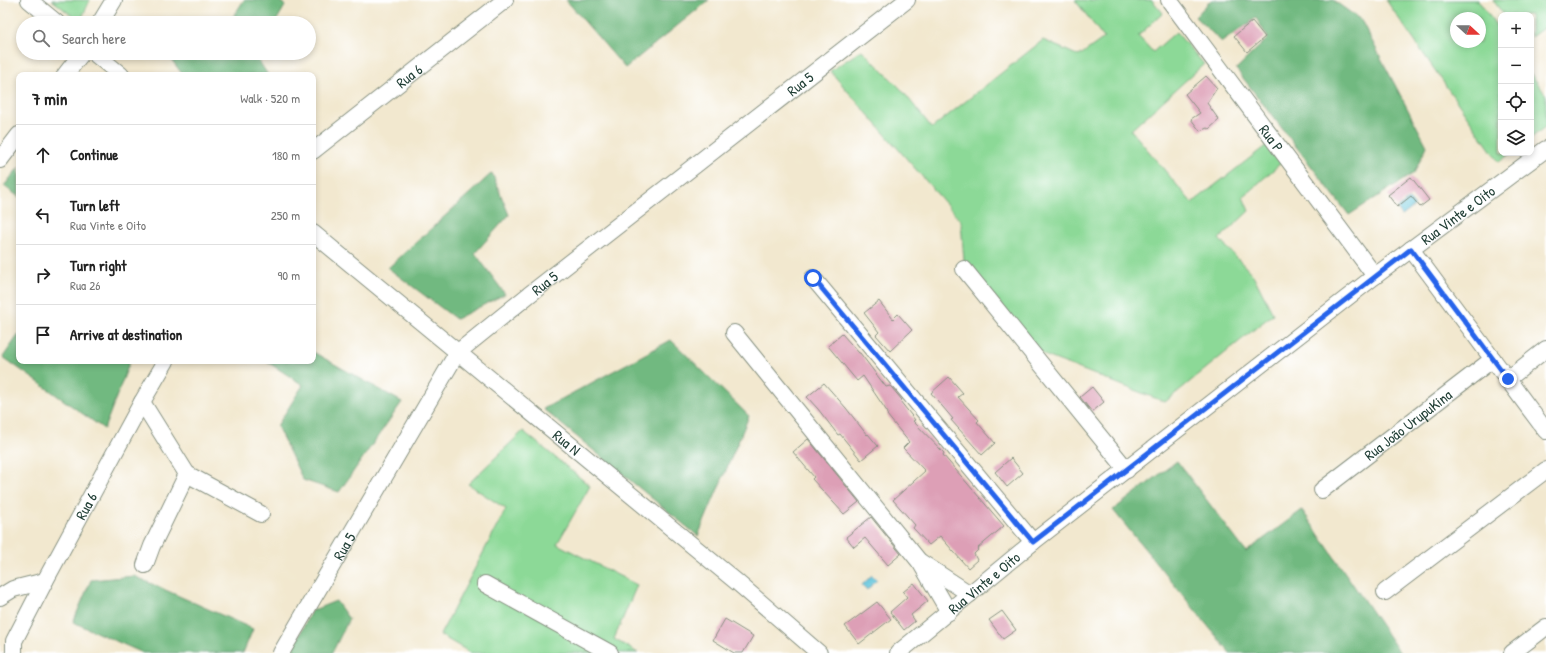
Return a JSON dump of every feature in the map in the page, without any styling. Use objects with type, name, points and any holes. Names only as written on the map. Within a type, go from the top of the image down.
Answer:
[{"type":"street","points":[[30,0],[49,16]]},
{"type":"street","name":"Rua 6","points":[[316,149],[505,0]]},
{"type":"street","name":"Rua 5","points":[[281,653],[457,353],[530,294],[907,0]]},
{"type":"street","name":"Rua P","points":[[1169,0],[1375,276]]},
{"type":"street","points":[[103,16],[110,2]]},
{"type":"street","points":[[67,72],[77,60]]},
{"type":"street","points":[[102,60],[116,72]]},
{"type":"street","points":[[0,160],[16,139]]},
{"type":"street","name":"Rua Vinte e Oito","points":[[898,653],[1033,542],[1375,276],[1546,149]]},
{"type":"street","name":"Rua N","points":[[316,236],[738,583],[819,653]]},
{"type":"street","points":[[1411,249],[1546,431]]},
{"type":"street","points":[[964,269],[1127,470]]},
{"type":"street","points":[[813,278],[1033,542]]},
{"type":"street","points":[[734,333],[919,561],[949,612]]},
{"type":"street","points":[[1508,379],[1546,349]]},
{"type":"street","name":"Rua João UrupuKina","points":[[1322,490],[1493,358]]},
{"type":"street","name":"Rua 6","points":[[14,653],[14,641],[45,581],[164,364]]},
{"type":"street","points":[[142,402],[187,474],[261,514]]},
{"type":"street","points":[[1385,592],[1546,470]]},
{"type":"street","points":[[145,565],[152,546],[187,474]]},
{"type":"street","points":[[919,561],[970,594]]},
{"type":"street","points":[[0,597],[13,589],[45,581]]},
{"type":"street","points":[[484,584],[610,653]]},
{"type":"street","points":[[1512,653],[1546,627]]},
{"type":"green space","points":[[52,0],[90,0],[83,16],[72,16]]},
{"type":"green space","points":[[244,0],[280,0],[285,6],[279,16],[234,16]]},
{"type":"green space","points":[[566,0],[709,0],[625,68]]},
{"type":"green space","points":[[1075,0],[1152,0],[1163,13],[1138,36],[1153,52],[1176,32],[1204,64],[1131,130],[1192,203],[1268,144],[1282,162],[1243,197],[1249,211],[1219,239],[1253,275],[1273,314],[1165,402],[1044,355],[964,261],[961,221],[830,71],[862,50],[901,89],[932,128],[1043,40],[1079,56],[1104,38]]},
{"type":"green space","points":[[1211,0],[1333,0],[1361,20],[1427,146],[1414,173],[1349,215],[1236,69],[1268,38],[1256,18],[1222,42],[1195,17]]},
{"type":"green space","points":[[1386,0],[1478,0],[1498,28],[1498,156],[1507,156],[1499,162]]},
{"type":"green space","points":[[1493,0],[1546,0],[1546,26],[1534,35],[1534,12],[1502,12]]},
{"type":"green space","points":[[172,60],[258,60],[266,72],[181,72]]},
{"type":"green space","points":[[1534,78],[1546,95],[1546,126],[1534,136]]},
{"type":"green space","points":[[16,171],[16,195],[4,186]]},
{"type":"green space","points":[[492,173],[509,215],[475,253],[505,294],[456,319],[388,268]]},
{"type":"green space","points":[[16,338],[16,364],[129,364],[104,429],[3,357]]},
{"type":"green space","points":[[671,340],[749,416],[698,536],[543,409]]},
{"type":"green space","points":[[316,354],[402,402],[339,492],[303,480],[277,426],[303,385],[271,364],[316,364]]},
{"type":"green space","points":[[523,431],[590,486],[557,544],[637,585],[614,639],[638,653],[471,653],[440,635],[506,509],[468,484]]},
{"type":"green space","points":[[1177,461],[1246,552],[1302,510],[1400,653],[1230,653],[1113,510]]},
{"type":"green space","points":[[134,576],[253,629],[243,653],[143,653],[73,622],[91,580]]},
{"type":"green space","points":[[336,601],[349,619],[332,653],[291,653],[311,611]]},
{"type":"water","points":[[1409,199],[1415,206],[1402,216],[1397,209]]},
{"type":"water","points":[[872,575],[877,580],[867,590],[862,585]]},
{"type":"building","points":[[1252,21],[1265,37],[1247,52],[1234,36]]},
{"type":"building","points":[[1206,76],[1217,88],[1207,103],[1219,120],[1209,129],[1207,128],[1200,131],[1191,119],[1200,113],[1185,94]]},
{"type":"building","points":[[1411,177],[1429,200],[1420,207],[1411,196],[1397,207],[1388,195]]},
{"type":"building","points":[[879,301],[893,319],[898,314],[912,330],[890,351],[876,335],[879,332],[864,313]]},
{"type":"building","points":[[842,334],[860,353],[886,387],[890,386],[892,388],[915,420],[913,421],[944,453],[943,455],[1004,526],[978,548],[979,549],[974,554],[977,560],[968,568],[940,536],[929,545],[913,528],[915,525],[893,500],[925,471],[903,448],[909,442],[887,415],[888,413],[863,376],[857,381],[828,346]]},
{"type":"building","points":[[949,377],[963,393],[958,397],[979,420],[977,422],[995,443],[982,455],[951,420],[953,419],[931,393]]},
{"type":"building","points":[[824,383],[878,446],[861,460],[807,397]]},
{"type":"building","points":[[1092,387],[1104,402],[1092,412],[1080,397]]},
{"type":"building","points":[[808,439],[859,502],[844,514],[812,479],[814,477],[793,452]]},
{"type":"building","points":[[1011,458],[1023,473],[1007,487],[995,472]]},
{"type":"building","points":[[871,517],[901,554],[888,565],[865,538],[854,547],[846,537]]},
{"type":"building","points":[[914,583],[928,601],[911,615],[915,621],[904,630],[890,612],[907,597],[903,592]]},
{"type":"building","points":[[877,602],[891,619],[859,644],[845,626]]},
{"type":"building","points":[[1002,611],[1016,630],[1003,639],[989,620]]},
{"type":"building","points":[[725,619],[753,636],[743,653],[734,653],[713,640]]},
{"type":"route","points":[[813,278],[1033,542],[1411,249],[1508,379]]}]
